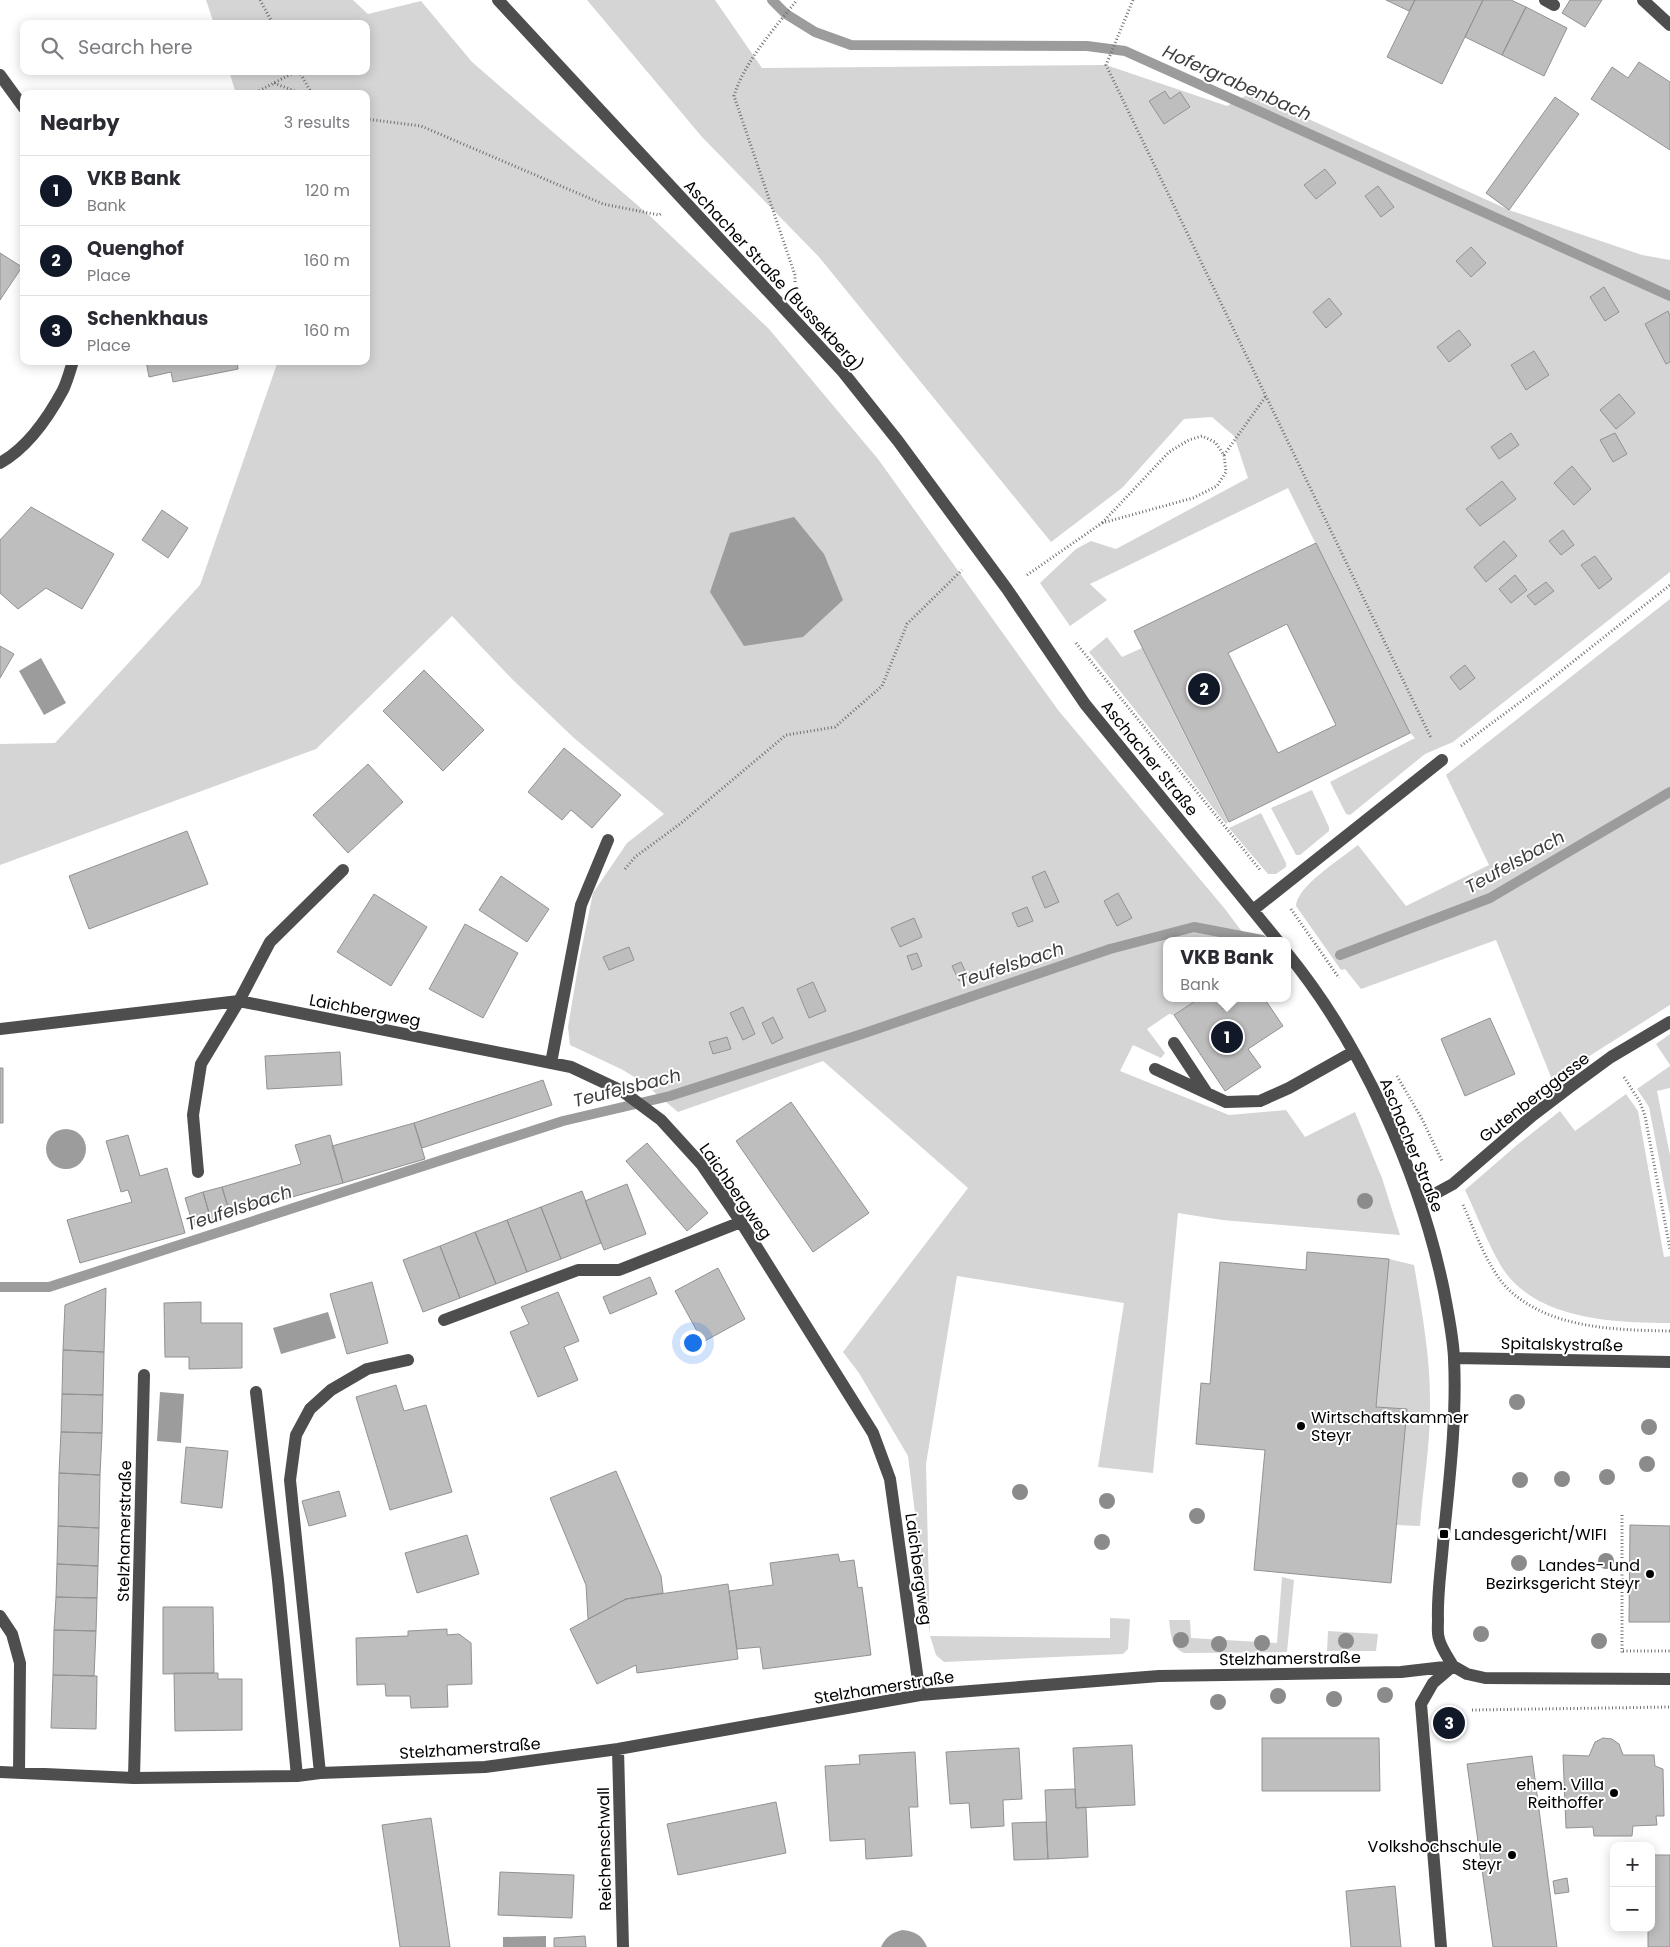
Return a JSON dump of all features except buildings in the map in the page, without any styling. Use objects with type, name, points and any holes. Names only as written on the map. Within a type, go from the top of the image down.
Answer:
[{"type":"street","name":"Aschacher Straße (Bussekberg)","points":[[498,0],[843,372],[898,441],[1007,589]]},
{"type":"street","points":[[1643,0],[1670,26]]},
{"type":"street","points":[[0,75],[20,102]]},
{"type":"street","points":[[0,463],[15,454],[42,423],[63,390],[72,365]]},
{"type":"street","name":"Aschacher Straße","points":[[1007,589],[1085,704],[1275,937]]},
{"type":"street","points":[[1253,910],[1442,760]]},
{"type":"street","points":[[552,1063],[581,905],[608,840]]},
{"type":"street","points":[[198,1172],[193,1115],[201,1064],[239,1001],[270,942],[342,870]]},
{"type":"street","name":"Aschacher Straße","points":[[1291,957],[1312,983],[1334,1017],[1391,1130],[1420,1202],[1439,1268],[1448,1311],[1454,1358],[1454,1423],[1438,1599],[1438,1639],[1453,1666]]},
{"type":"street","name":"Laichbergweg","points":[[0,1029],[239,1001],[571,1067],[622,1091],[661,1120],[702,1166],[741,1222],[873,1433],[890,1479],[920,1695]]},
{"type":"street","name":"Gutenberggasse","points":[[1420,1202],[1453,1184],[1532,1116],[1611,1057],[1670,1022]]},
{"type":"street","points":[[1174,1043],[1207,1094]]},
{"type":"street","points":[[1155,1069],[1226,1102],[1260,1101],[1289,1088],[1353,1052]]},
{"type":"street","points":[[444,1320],[578,1270],[619,1270],[741,1222]]},
{"type":"street","name":"Spitalskystraße","points":[[1454,1358],[1670,1362]]},
{"type":"street","points":[[320,1773],[290,1480],[296,1435],[310,1409],[330,1390],[368,1369],[408,1360]]},
{"type":"street","name":"Stelzhamerstraße","points":[[134,1778],[144,1374]]},
{"type":"street","points":[[256,1392],[298,1776]]},
{"type":"street","points":[[0,1616],[12,1634],[20,1663],[19,1773]]},
{"type":"street","points":[[1441,1947],[1421,1704],[1433,1683],[1453,1666],[1467,1674],[1485,1678],[1670,1679]]},
{"type":"street","name":"Stelzhamerstraße","points":[[0,1772],[134,1778],[298,1776],[320,1773],[485,1766],[618,1749],[920,1695],[1159,1676],[1401,1672],[1453,1666]]},
{"type":"street","name":"Reichenschwall","points":[[618,1749],[623,1947]]},
{"type":"path","points":[[260,0],[271,20]]},
{"type":"path","points":[[795,282],[796,275],[734,96],[738,82],[797,0]]},
{"type":"path","points":[[1133,0],[1106,65],[1442,760],[1546,683],[1670,585]]},
{"type":"path","points":[[261,90],[290,75]]},
{"type":"path","points":[[300,75],[310,90]]},
{"type":"path","points":[[274,83],[292,90]]},
{"type":"path","points":[[370,120],[421,126],[603,204],[659,215],[680,197]]},
{"type":"path","points":[[1224,455],[1266,396]]},
{"type":"path","points":[[1007,589],[1102,523],[1169,452],[1189,440],[1202,436],[1215,442],[1224,455],[1226,472],[1217,486],[1193,498],[1102,523]]},
{"type":"path","points":[[620,874],[635,856],[680,824],[786,735],[835,727],[882,686],[907,624],[980,552]]},
{"type":"path","points":[[1611,1057],[1640,1102],[1645,1116],[1670,1249]]},
{"type":"path","points":[[1619,1708],[1618,1679],[1623,1651],[1622,1515]]},
{"type":"path","points":[[1623,1651],[1670,1651]]},
{"type":"path","points":[[1472,1710],[1670,1707]]},
{"type":"shaded area","points":[[206,0],[353,0],[368,14],[421,1],[472,62],[650,216],[769,329],[878,459],[1058,710],[1225,909],[1246,937],[1163,937],[1163,1002],[1194,1002],[1174,1015],[1169,1014],[1147,1029],[1165,1053],[1161,1058],[1133,1045],[1120,1071],[1229,1115],[1286,1110],[1305,1137],[1355,1112],[1382,1178],[1400,1235],[1222,1220],[1178,1213],[1153,1473],[1098,1467],[1124,1303],[957,1276],[926,1464],[930,1636],[908,1456],[859,1373],[843,1352],[968,1188],[823,1061],[678,1112],[642,1082],[623,1070],[570,1045],[568,1027],[593,893],[627,843],[664,814],[574,738],[512,679],[452,616],[316,749],[0,865],[0,744],[55,743],[200,585],[277,365],[370,365],[370,90],[235,90],[230,75],[370,75],[370,20],[213,20]]},
{"type":"shaded area","points":[[587,0],[715,0],[762,68],[1106,65],[1227,106],[1251,93],[1509,210],[1642,255],[1670,260],[1670,572],[1453,742],[1425,754],[1350,815],[1346,814],[1330,782],[1415,738],[1410,733],[1288,488],[1090,584],[1107,600],[1070,626],[1040,583],[1076,549],[1091,541],[1116,549],[1248,478],[1234,436],[1212,417],[1184,419],[1122,488],[1051,542],[819,257],[702,137]]},
{"type":"shaded area","points":[[794,517],[824,554],[843,600],[803,637],[744,646],[710,592],[730,533]]},
{"type":"shaded area","points":[[1670,599],[1670,1005],[1572,1067],[1553,1082],[1496,940],[1361,989],[1345,969],[1341,970],[1296,906],[1298,898],[1304,890],[1321,873],[1358,845],[1406,906],[1489,865],[1446,775]]},
{"type":"shaded area","points":[[1107,637],[1122,657],[1142,648],[1228,822],[1226,824],[1089,652]]},
{"type":"shaded area","points":[[41,658],[66,703],[44,715],[19,671]]},
{"type":"shaded area","points":[[1312,790],[1329,827],[1329,831],[1300,855],[1296,855],[1271,808]]},
{"type":"shaded area","points":[[1261,813],[1286,863],[1286,867],[1276,874],[1268,874],[1229,828]]},
{"type":"shaded area","points":[[1670,1034],[1670,1065],[1656,1044]]},
{"type":"shaded area","points":[[1670,1066],[1670,1088],[1657,1091],[1670,1155],[1670,1216],[1649,1107],[1637,1089]]},
{"type":"shaded area","points":[[1626,1094],[1638,1111],[1664,1257],[1670,1256],[1670,1323],[1625,1322],[1577,1315],[1554,1308],[1533,1298],[1515,1284],[1501,1266],[1465,1190],[1560,1111],[1575,1131]]},
{"type":"shaded area","points":[[70,1129],[77,1132],[83,1138],[86,1149],[85,1157],[77,1166],[70,1169],[62,1169],[55,1166],[47,1157],[46,1145],[49,1138],[58,1130]]},
{"type":"shaded area","points":[[1389,1259],[1414,1265],[1423,1318],[1430,1390],[1430,1423],[1420,1526],[1396,1525],[1406,1410],[1376,1407]]},
{"type":"shaded area","points":[[328,1312],[336,1338],[281,1354],[273,1328]]},
{"type":"shaded area","points":[[160,1392],[184,1394],[181,1443],[157,1441]]},
{"type":"shaded area","points":[[1282,1577],[1294,1580],[1287,1652],[1184,1653],[1176,1647],[1171,1635],[1169,1620],[1190,1620],[1191,1638],[1277,1643]]},
{"type":"shaded area","points":[[1110,1618],[1130,1619],[1128,1649],[1123,1654],[944,1662],[936,1655],[930,1636],[1110,1638]]},
{"type":"shaded area","points":[[1328,1631],[1378,1634],[1376,1651],[1327,1651]]},
{"type":"shaded area","points":[[902,1930],[918,1934],[927,1947],[881,1947],[889,1936]]},
{"type":"shaded area","points":[[546,1936],[546,1947],[503,1947],[503,1937]]},
{"type":"waterway","name":"Hofergrabenbach","points":[[772,0],[786,14],[815,32],[851,45],[1087,46],[1125,51],[1670,296]]},
{"type":"waterway","name":"Teufelsbach","points":[[1340,955],[1490,898],[1670,792]]},
{"type":"waterway","name":"Teufelsbach","points":[[0,1287],[49,1287],[563,1121],[670,1096],[862,1034],[1110,949],[1194,927],[1246,937]]},
{"type":"place","name":"Quenghof","points":[[1204,689]]},
{"type":"place","name":"VKB Bank","points":[[1227,1037]]},
{"type":"place","name":"Wirtschaftskammer Steyr","points":[[1301,1426]]},
{"type":"place","name":"Landesgericht/WIFI","points":[[1444,1534]]},
{"type":"place","name":"Landes- und Bezirksgericht Steyr","points":[[1650,1574]]},
{"type":"place","name":"Schenkhaus","points":[[1449,1723]]},
{"type":"place","name":"ehem. Villa Reithoffer","points":[[1614,1793]]},
{"type":"place","name":"Volkshochschule Steyr","points":[[1512,1855]]}]
